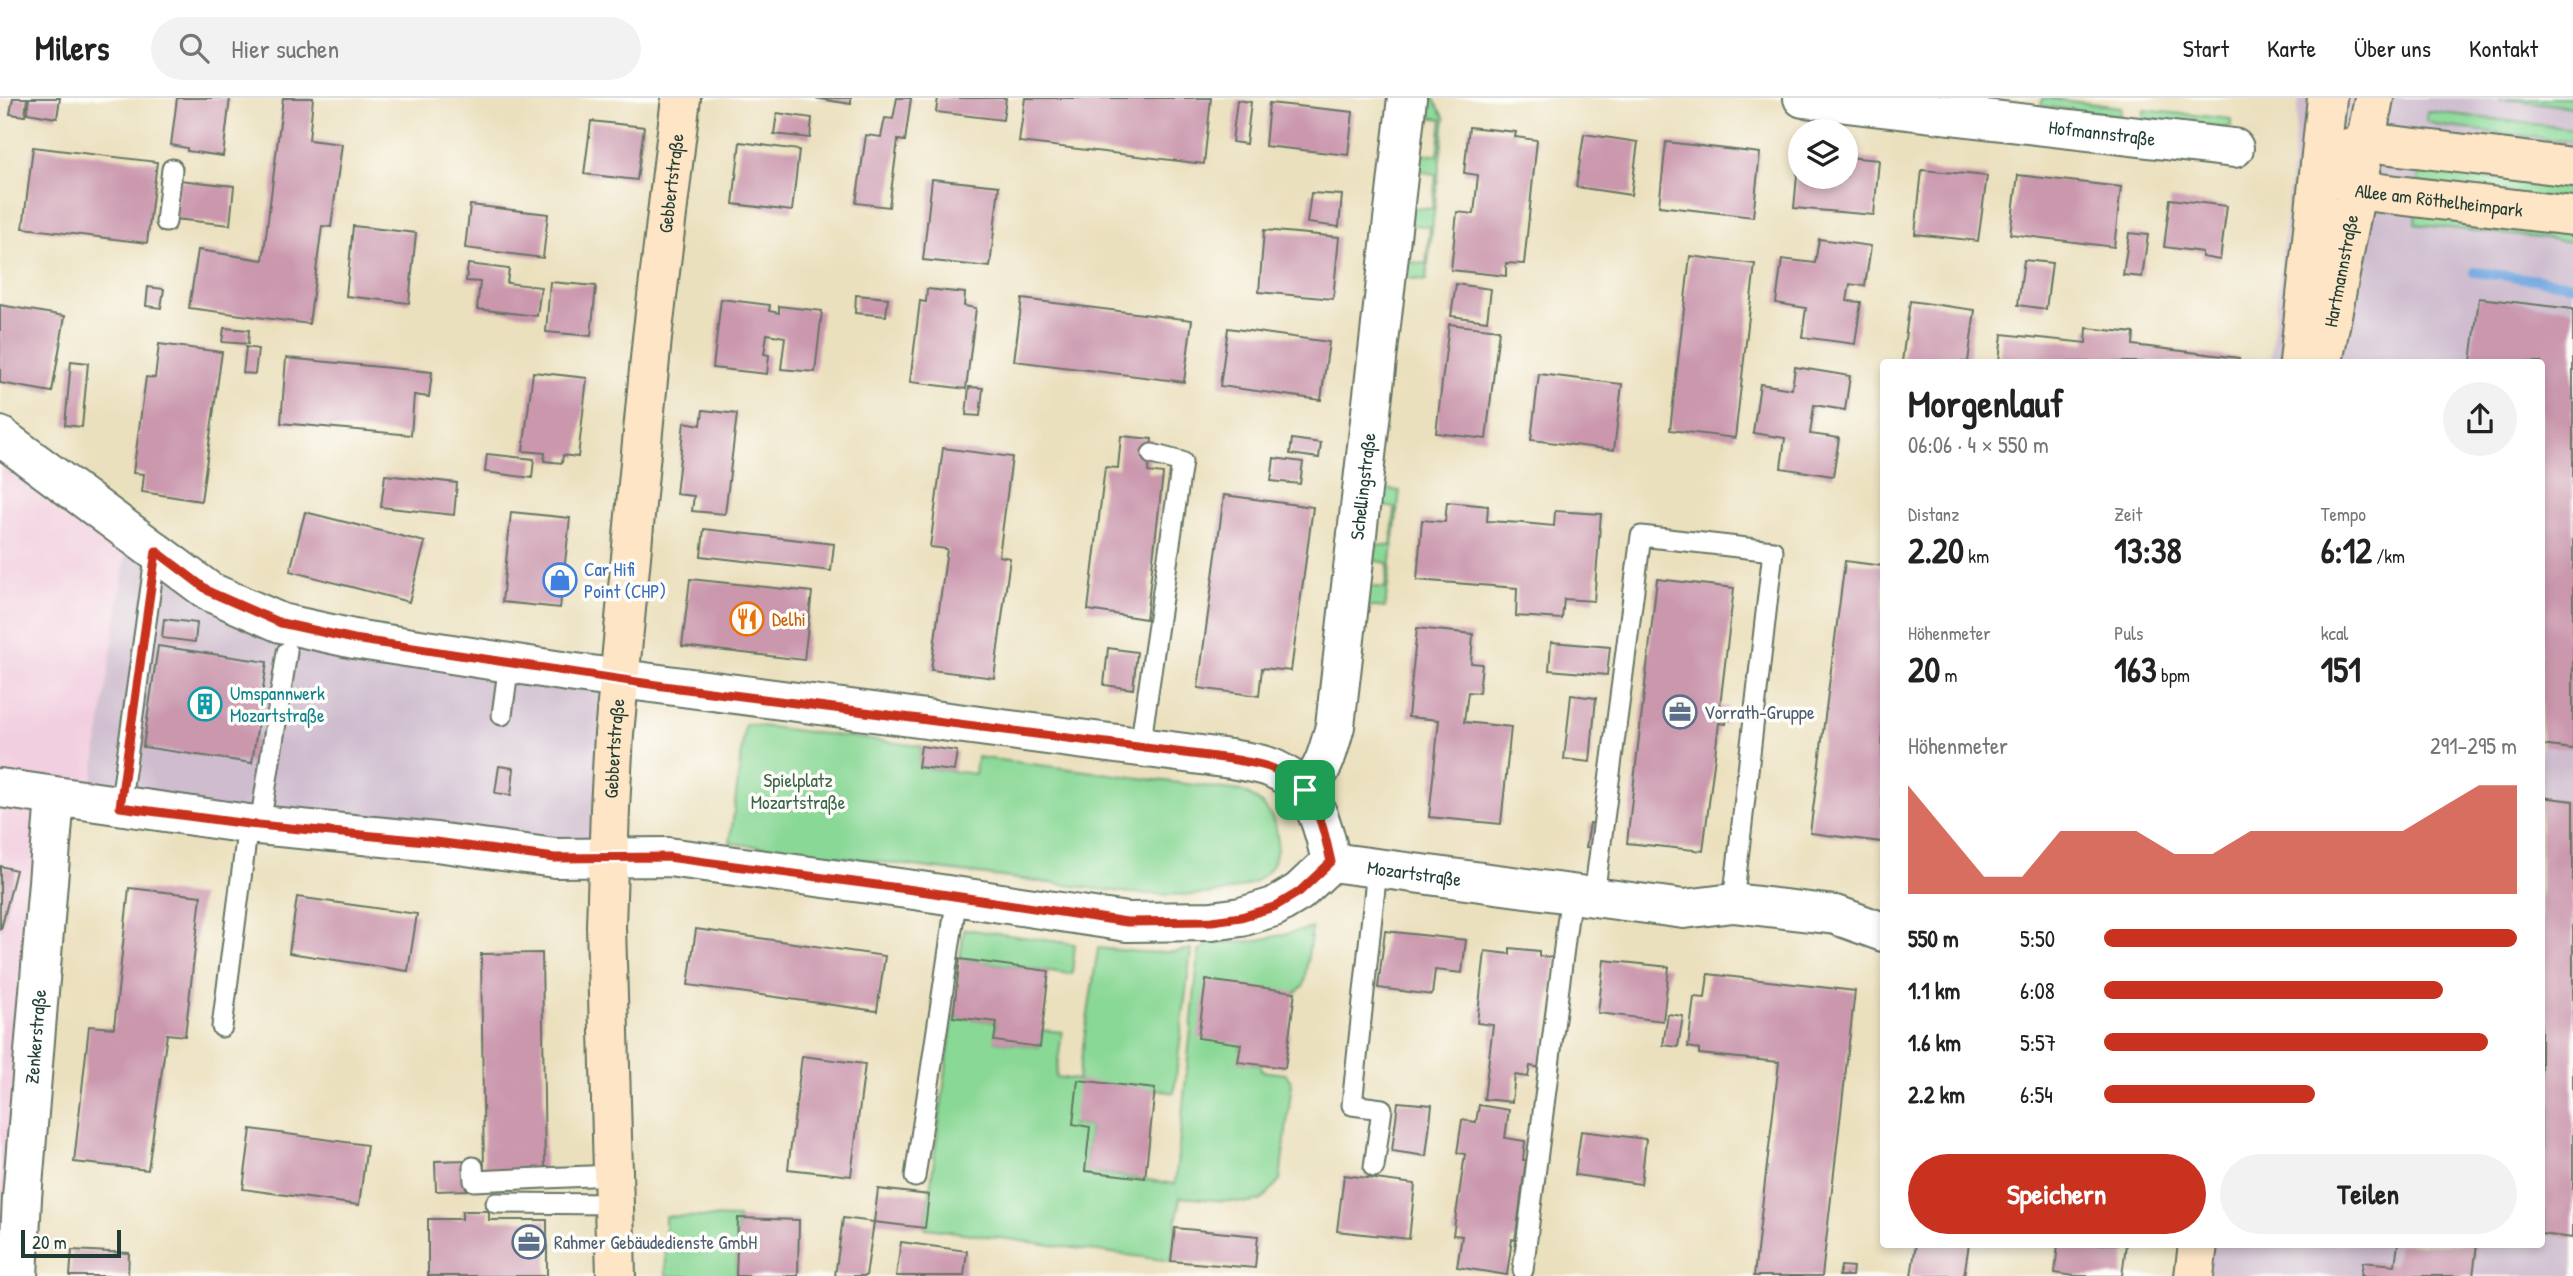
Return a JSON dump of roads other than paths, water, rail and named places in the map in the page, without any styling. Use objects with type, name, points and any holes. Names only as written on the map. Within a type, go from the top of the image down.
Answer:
[{"type":"street","name":"Gebbertstraße","points":[[615,1276],[607,936],[614,734],[651,349],[681,98]]},
{"type":"street","name":"Schellingstraße","points":[[1305,790],[1317,779],[1325,765],[1335,726],[1407,98]]},
{"type":"street","name":"Hofmannstraße","points":[[1802,98],[2234,148]]},
{"type":"street","name":"Hartmannstraße","points":[[2300,359],[2328,98]]},
{"type":"street","name":"Hartmannstraße","points":[[2324,359],[2374,98]]},
{"type":"street","name":"Allee am Röthelheimpark","points":[[2573,167],[2366,142],[2321,159],[2355,190],[2573,216]]},
{"type":"street","points":[[0,436],[210,592],[281,623],[354,639],[621,680],[1231,759],[1272,768],[1305,790],[1319,813],[1331,862],[1299,892],[1274,907],[1241,917],[1212,921],[1127,922],[668,857],[555,858],[410,839],[254,824],[0,788]]},
{"type":"street","name":"Zenkerstraße","points":[[18,1276],[55,797]]},
{"type":"street","name":"Mozartstraße","points":[[1331,862],[1684,909],[1733,903],[1836,915],[1880,931]]},
{"type":"street","points":[[2194,1276],[2198,1248]]},
{"type":"lane","points":[[166,222],[172,169]]},
{"type":"lane","points":[[1140,747],[1182,461],[1152,454]]},
{"type":"lane","points":[[1523,1270],[1641,536],[1773,551],[1733,903]]},
{"type":"lane","points":[[120,807],[156,551]]},
{"type":"lane","points":[[222,1027],[254,824],[287,652]]},
{"type":"lane","points":[[502,715],[509,663]]},
{"type":"lane","points":[[1374,1167],[1382,1109],[1352,1105],[1377,869]]},
{"type":"lane","points":[[915,1177],[957,896]]},
{"type":"lane","points":[[473,1167],[474,1181],[613,1190]]},
{"type":"lane","points":[[496,1203],[613,1190]]},
{"type":"waterway","points":[[2474,272],[2573,284]]},
{"type":"place","name":"Car Hifi Point (CHP)","points":[[560,580]]},
{"type":"place","name":"Delhi","points":[[747,619]]},
{"type":"place","name":"Umspannwerk Mozartstraße","points":[[205,704]]},
{"type":"place","name":"Vorrath-Gruppe","points":[[1680,712]]},
{"type":"place","name":"Rahmer Gebäudedienste GmbH","points":[[529,1242]]},
{"type":"park label","name":"Spielplatz Mozartstraße","points":[[798,791]]}]
